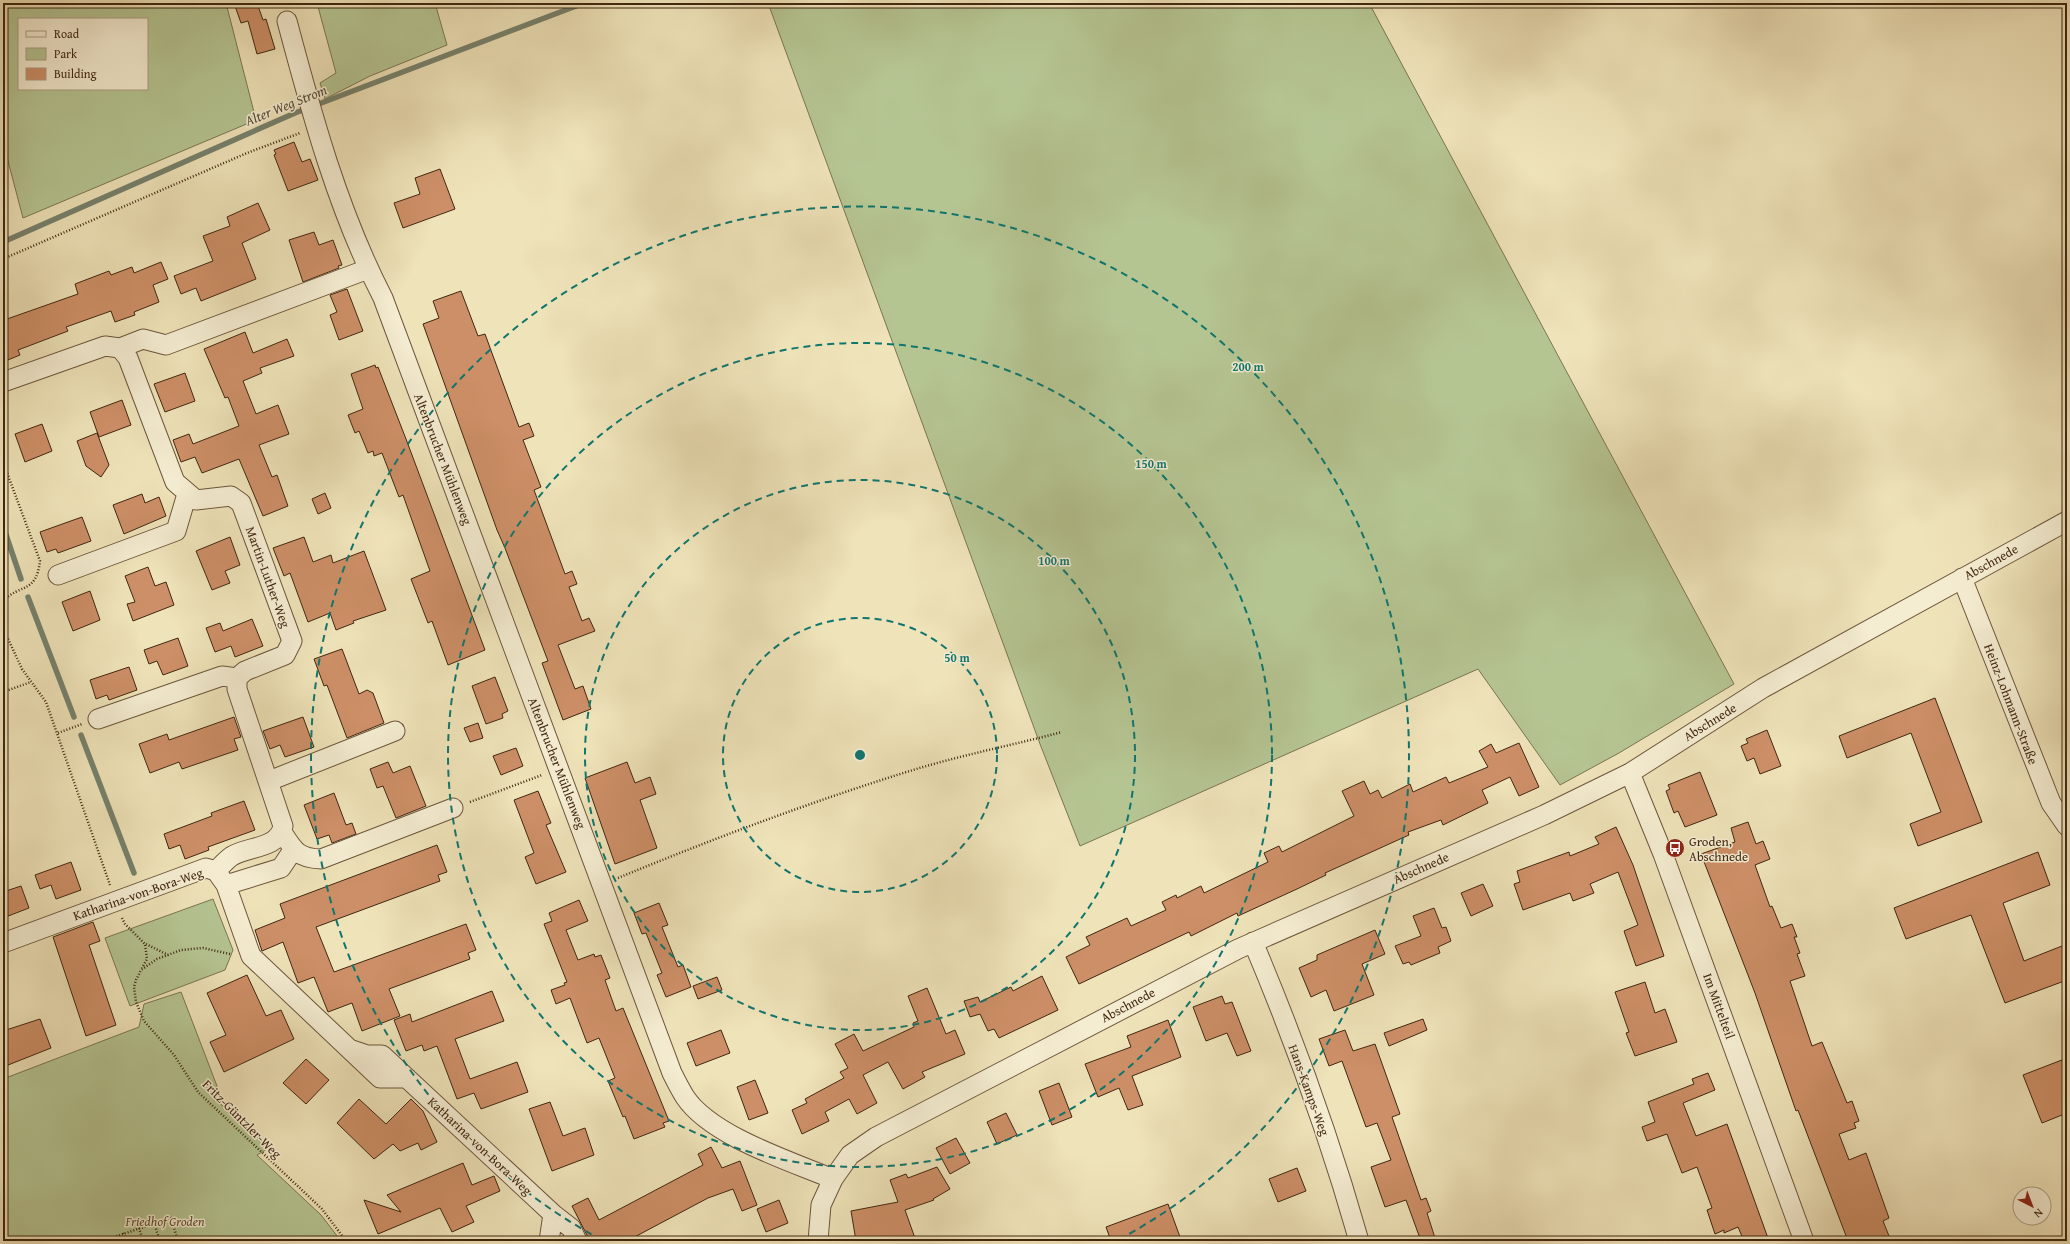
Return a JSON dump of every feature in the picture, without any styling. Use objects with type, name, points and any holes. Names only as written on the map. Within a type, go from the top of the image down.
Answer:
[{"type":"street","name":"Altenbrucher Mühlenweg","points":[[287,21],[312,113],[368,269],[383,298],[672,1073],[685,1097],[696,1110],[721,1129],[833,1179]]},
{"type":"street","points":[[3,382],[105,346],[120,348],[143,339],[166,345],[368,269]]},
{"type":"street","name":"Martin-Luther-Weg","points":[[120,348],[128,358],[174,482],[196,500],[207,500],[231,496],[241,503],[292,641],[286,655],[245,671],[237,678]]},
{"type":"street","points":[[58,575],[176,531],[187,494]]},
{"type":"street","name":"Abschnede","points":[[818,1241],[821,1205],[833,1179],[850,1156],[876,1137],[1253,942],[1544,815],[1630,773],[1763,688],[2067,521]]},
{"type":"street","name":"Heinz-Lohmann-Straße","points":[[1962,578],[2048,797],[2067,826]]},
{"type":"street","points":[[98,719],[222,676],[237,678],[237,689],[283,826],[282,832],[273,841],[232,856],[221,878]]},
{"type":"street","points":[[269,781],[395,731]]},
{"type":"street","name":"Im Mittelteil","points":[[1630,773],[1663,854],[1804,1241]]},
{"type":"street","points":[[282,832],[293,850],[307,858],[321,859],[453,808]]},
{"type":"street","points":[[221,878],[281,868],[293,850]]},
{"type":"street","name":"Katharina-von-Bora-Weg","points":[[3,943],[206,868],[221,878],[251,956],[380,1078],[407,1078],[553,1214],[571,1228],[577,1241]]},
{"type":"street","name":"Hans-Kamps-Weg","points":[[1253,942],[1315,1104],[1341,1179],[1359,1241]]},
{"type":"street","points":[[549,1241],[553,1214]]},
{"type":"path","points":[[3,259],[247,153],[312,113]]},
{"type":"path","points":[[3,462],[40,561],[38,573],[32,585],[10,595],[3,601]]},
{"type":"path","points":[[3,628],[22,669],[46,702],[112,890]]},
{"type":"path","points":[[3,692],[31,682]]},
{"type":"path","points":[[58,733],[98,719]]},
{"type":"path","points":[[603,885],[692,848],[830,797],[914,770],[1062,732]]},
{"type":"path","points":[[453,808],[547,773]]},
{"type":"path","points":[[133,932],[145,944],[168,954]]},
{"type":"path","points":[[141,970],[147,959],[145,944]]},
{"type":"path","points":[[141,970],[157,958],[181,950],[203,948],[229,954]]},
{"type":"path","name":"Fritz-Güntzler-Weg","points":[[141,970],[134,987],[136,1002],[144,1021],[174,1054],[198,1092],[322,1209],[346,1241]]},
{"type":"path","points":[[102,1241],[171,1218],[178,1241]]},
{"type":"path","points":[[154,1223],[160,1241]]},
{"type":"path","points":[[139,1228],[143,1241]]},
{"type":"path","points":[[123,1233],[126,1241]]},
{"type":"green space","points":[[3,3],[226,3],[256,120],[23,218],[3,142]]},
{"type":"green space","points":[[317,3],[435,3],[447,45],[370,76],[325,99],[320,83],[336,73]]},
{"type":"green space","points":[[768,3],[1369,3],[1734,684],[1619,753],[1560,785],[1478,669],[1080,846],[1040,744]]},
{"type":"green space","points":[[213,899],[233,950],[225,970],[130,1006],[105,938]]},
{"type":"green space","name":"Friedhof Groden","points":[[181,992],[217,1086],[213,1097],[269,1148],[257,1155],[321,1215],[341,1241],[4,1241],[3,1079],[139,1027],[144,1004]]},
{"type":"building","points":[[234,3],[257,3],[263,20],[266,19],[275,49],[257,54],[248,21],[241,23]]},
{"type":"building","points":[[294,142],[302,162],[310,159],[318,180],[288,191],[274,155],[276,154],[274,150]]},
{"type":"building","points":[[440,169],[455,209],[403,228],[394,203],[420,194],[415,178]]},
{"type":"building","points":[[258,203],[270,230],[242,243],[256,279],[201,301],[196,288],[181,294],[174,276],[213,261],[203,236],[230,226],[227,217]]},
{"type":"building","points":[[314,232],[319,245],[333,240],[342,265],[338,266],[339,268],[303,282],[289,240]]},
{"type":"building","points":[[161,262],[168,279],[153,285],[159,302],[134,312],[135,315],[115,322],[111,311],[66,327],[68,331],[18,350],[20,355],[3,362],[3,313],[5,313],[7,319],[78,294],[75,284],[109,271],[111,275],[132,267],[134,273]]},
{"type":"building","points":[[347,289],[363,331],[339,340],[330,315],[337,312],[330,295]]},
{"type":"building","points":[[461,291],[478,336],[485,334],[519,427],[529,423],[534,436],[523,440],[541,487],[534,490],[565,574],[572,571],[577,584],[569,587],[582,621],[589,618],[595,631],[558,645],[575,689],[583,686],[591,709],[563,720],[542,663],[548,661],[497,530],[423,324],[439,318],[433,301]]},
{"type":"building","points":[[245,332],[253,353],[287,339],[294,356],[260,368],[262,373],[243,381],[256,414],[278,405],[289,434],[259,445],[272,477],[277,475],[288,506],[263,516],[239,459],[202,473],[195,457],[181,462],[173,440],[189,434],[193,444],[239,426],[228,397],[225,398],[204,349]]},
{"type":"building","points":[[375,365],[376,368],[378,367],[406,439],[485,650],[448,665],[432,621],[428,623],[411,579],[430,571],[403,495],[399,497],[382,453],[374,456],[373,451],[368,453],[359,431],[355,433],[348,415],[363,409],[351,374]]},
{"type":"building","points":[[185,373],[195,401],[165,412],[154,384]]},
{"type":"building","points":[[122,400],[131,425],[99,437],[90,412]]},
{"type":"building","points":[[42,424],[52,451],[25,462],[15,434]]},
{"type":"building","points":[[97,433],[109,465],[101,477],[86,466],[77,441]]},
{"type":"building","points":[[325,493],[331,508],[318,514],[312,499]]},
{"type":"building","points":[[142,494],[145,503],[159,497],[166,516],[124,534],[113,505]]},
{"type":"building","points":[[82,517],[91,541],[58,553],[56,549],[47,552],[40,532]]},
{"type":"building","points":[[230,537],[240,565],[225,571],[230,583],[212,590],[196,551]]},
{"type":"building","points":[[304,537],[313,562],[331,555],[333,563],[364,551],[386,610],[353,621],[354,623],[336,630],[330,613],[308,622],[290,573],[284,576],[273,548]]},
{"type":"building","points":[[148,567],[155,586],[166,582],[174,605],[133,621],[127,604],[135,602],[125,576]]},
{"type":"building","points":[[90,591],[100,620],[73,631],[62,602]]},
{"type":"building","points":[[252,619],[263,646],[235,657],[231,646],[215,652],[206,628],[220,623],[223,631]]},
{"type":"building","points":[[178,638],[188,666],[163,675],[157,661],[149,664],[144,650]]},
{"type":"building","points":[[342,649],[359,694],[367,690],[373,693],[384,723],[347,738],[327,685],[324,686],[314,659]]},
{"type":"building","points":[[129,667],[137,690],[109,700],[107,695],[96,699],[90,680]]},
{"type":"building","points":[[495,677],[508,711],[502,714],[503,718],[486,724],[472,686]]},
{"type":"building","points":[[1935,698],[1982,822],[1918,846],[1910,824],[1941,812],[1911,733],[1847,758],[1839,736]]},
{"type":"building","points":[[234,717],[241,737],[234,739],[238,750],[182,769],[179,762],[150,773],[139,744],[167,734],[169,740]]},
{"type":"building","points":[[303,717],[314,747],[285,757],[280,745],[270,749],[263,731]]},
{"type":"building","points":[[478,723],[483,738],[470,742],[464,728]]},
{"type":"building","points":[[1767,730],[1781,766],[1760,774],[1754,758],[1747,761],[1741,746],[1748,743],[1746,739]]},
{"type":"building","points":[[1519,743],[1539,787],[1519,796],[1510,777],[1482,790],[1488,803],[1443,825],[1441,820],[1408,832],[1409,835],[1325,873],[1326,875],[1297,889],[1238,916],[1237,913],[1191,936],[1189,932],[1079,984],[1066,957],[1090,945],[1086,937],[1127,918],[1131,926],[1166,910],[1162,902],[1176,895],[1177,898],[1201,886],[1204,893],[1268,862],[1264,853],[1279,846],[1282,852],[1354,816],[1342,791],[1364,781],[1370,794],[1378,790],[1382,798],[1410,784],[1413,792],[1446,777],[1449,783],[1488,767],[1479,751],[1491,744],[1496,753]]},
{"type":"building","points":[[516,748],[523,766],[501,775],[493,756]]},
{"type":"building","points":[[388,762],[393,773],[410,766],[426,806],[396,818],[383,786],[377,788],[370,769]]},
{"type":"building","points":[[627,762],[635,783],[650,777],[656,794],[640,800],[657,848],[615,864],[585,778]]},
{"type":"building","points":[[1700,772],[1717,815],[1685,827],[1678,811],[1674,813],[1666,791],[1670,789],[1668,785]]},
{"type":"building","points":[[538,791],[551,823],[546,825],[566,872],[536,884],[525,857],[534,853],[514,800]]},
{"type":"building","points":[[334,793],[346,825],[352,823],[356,834],[332,843],[329,835],[317,839],[304,805]]},
{"type":"building","points":[[244,801],[255,830],[208,847],[209,850],[185,859],[180,845],[169,849],[164,834],[212,816],[211,813]]},
{"type":"building","points":[[1748,822],[1756,844],[1763,841],[1770,859],[1755,865],[1770,907],[1772,906],[1781,928],[1792,924],[1797,937],[1794,937],[1800,953],[1797,954],[1805,976],[1790,981],[1812,1046],[1822,1042],[1847,1103],[1852,1101],[1859,1121],[1854,1123],[1856,1128],[1839,1134],[1849,1160],[1866,1153],[1889,1218],[1883,1221],[1891,1241],[1848,1241],[1798,1110],[1796,1111],[1755,993],[1701,854],[1735,842],[1731,828]]},
{"type":"building","points":[[1616,827],[1633,865],[1664,956],[1636,966],[1624,931],[1638,925],[1618,872],[1590,884],[1594,893],[1573,901],[1570,893],[1523,910],[1514,884],[1520,882],[1517,871],[1569,852],[1570,856],[1599,844],[1595,837]]},
{"type":"building","points":[[437,845],[447,872],[438,875],[440,881],[316,927],[334,972],[466,924],[476,950],[468,953],[470,959],[389,989],[400,1016],[362,1031],[352,1003],[328,1012],[314,977],[298,983],[283,942],[262,951],[255,930],[285,918],[280,904]]},
{"type":"building","points":[[2038,852],[2050,885],[2003,903],[2024,961],[2067,944],[2067,980],[2005,1003],[1971,915],[1906,939],[1894,908]]},
{"type":"building","points":[[71,862],[81,890],[56,899],[51,885],[40,889],[35,875]]},
{"type":"building","points":[[1483,884],[1493,906],[1471,916],[1461,893]]},
{"type":"building","points":[[21,886],[29,908],[3,918],[3,892]]},
{"type":"building","points":[[579,900],[588,921],[566,930],[578,960],[594,954],[595,957],[601,955],[610,978],[605,980],[616,1011],[623,1008],[669,1121],[663,1123],[665,1127],[634,1139],[608,1081],[615,1078],[599,1038],[587,1043],[570,998],[556,1004],[551,990],[565,985],[564,983],[567,982],[544,924],[552,921],[549,913]]},
{"type":"building","points":[[659,903],[668,925],[662,927],[678,967],[683,965],[691,987],[666,997],[657,975],[662,973],[646,933],[642,934],[634,913]]},
{"type":"building","points":[[1434,908],[1442,928],[1446,927],[1451,941],[1438,947],[1440,953],[1411,965],[1409,962],[1403,964],[1395,946],[1421,936],[1413,916]]},
{"type":"building","points":[[93,922],[100,941],[89,945],[116,1025],[86,1036],[53,937]]},
{"type":"building","points":[[1375,930],[1385,954],[1362,964],[1374,995],[1334,1011],[1326,990],[1311,997],[1299,968],[1317,960],[1317,955]]},
{"type":"building","points":[[247,975],[266,1016],[281,1010],[294,1039],[224,1072],[210,1042],[226,1035],[207,993]]},
{"type":"building","points":[[1042,976],[1058,1010],[999,1038],[994,1029],[988,1031],[980,1014],[970,1017],[964,1001],[978,997],[980,1002],[1011,987],[1013,991]]},
{"type":"building","points":[[717,977],[722,990],[698,999],[693,986]]},
{"type":"building","points":[[1645,982],[1655,1013],[1665,1009],[1677,1042],[1635,1056],[1626,1033],[1629,1032],[1615,992]]},
{"type":"building","points":[[927,988],[946,1034],[955,1030],[965,1054],[922,1072],[925,1077],[903,1089],[888,1062],[863,1075],[877,1103],[857,1114],[849,1099],[825,1112],[829,1121],[802,1134],[792,1110],[807,1103],[805,1099],[844,1078],[840,1072],[848,1068],[835,1044],[854,1034],[863,1051],[914,1027],[913,1023],[918,1021],[908,996]]},
{"type":"building","points":[[492,991],[504,1021],[455,1039],[470,1079],[517,1062],[528,1092],[481,1109],[474,1093],[457,1099],[437,1046],[424,1051],[422,1045],[406,1051],[394,1020],[410,1014],[412,1022]]},
{"type":"building","points":[[1222,996],[1225,1004],[1232,1002],[1251,1051],[1237,1056],[1227,1033],[1206,1041],[1193,1007]]},
{"type":"building","points":[[40,1019],[51,1048],[3,1067],[3,1031]]},
{"type":"building","points":[[1423,1019],[1427,1030],[1389,1046],[1384,1033]]},
{"type":"building","points":[[1168,1020],[1181,1057],[1132,1076],[1143,1105],[1128,1110],[1119,1088],[1098,1097],[1085,1064],[1131,1047],[1127,1036]]},
{"type":"building","points":[[721,1030],[730,1053],[696,1066],[687,1043]]},
{"type":"building","points":[[1345,1030],[1353,1051],[1375,1044],[1400,1114],[1392,1117],[1421,1200],[1426,1198],[1431,1211],[1427,1213],[1436,1241],[1421,1241],[1406,1200],[1385,1207],[1371,1167],[1391,1160],[1377,1123],[1366,1127],[1342,1061],[1329,1066],[1319,1039]]},
{"type":"building","points":[[2067,1058],[2067,1113],[2042,1123],[2023,1075]]},
{"type":"building","points":[[306,1059],[329,1080],[306,1104],[283,1083]]},
{"type":"building","points":[[1708,1073],[1715,1090],[1683,1103],[1696,1136],[1727,1124],[1769,1241],[1744,1241],[1738,1227],[1724,1233],[1724,1230],[1715,1234],[1707,1210],[1712,1208],[1697,1167],[1682,1173],[1667,1134],[1647,1141],[1642,1127],[1655,1122],[1648,1102],[1694,1084],[1692,1079]]},
{"type":"building","points":[[755,1080],[768,1113],[749,1120],[737,1087]]},
{"type":"building","points":[[1059,1083],[1072,1117],[1052,1125],[1039,1091]]},
{"type":"building","points":[[359,1099],[386,1124],[411,1099],[423,1111],[437,1142],[421,1150],[418,1143],[400,1151],[393,1144],[374,1159],[337,1123]]},
{"type":"building","points":[[550,1102],[563,1136],[585,1128],[594,1155],[552,1171],[529,1109]]},
{"type":"building","points":[[1006,1113],[1017,1135],[997,1144],[987,1122]]},
{"type":"building","points":[[956,1138],[970,1163],[950,1174],[936,1148]]},
{"type":"building","points":[[711,1147],[722,1168],[740,1161],[757,1205],[742,1211],[733,1189],[708,1198],[627,1241],[590,1241],[572,1206],[588,1198],[599,1220],[703,1165],[698,1154]]},
{"type":"building","points":[[463,1163],[472,1185],[494,1176],[500,1191],[466,1206],[474,1222],[452,1232],[440,1208],[378,1234],[364,1200],[401,1212],[387,1195]]},
{"type":"building","points":[[937,1167],[950,1189],[933,1199],[934,1200],[905,1210],[916,1241],[856,1241],[851,1211],[898,1202],[890,1180],[906,1174],[908,1178]]},
{"type":"building","points":[[1297,1168],[1306,1191],[1278,1202],[1269,1179]]},
{"type":"building","points":[[779,1200],[788,1223],[766,1232],[757,1209]]},
{"type":"building","points":[[1168,1204],[1180,1237],[1170,1241],[1111,1241],[1106,1227]]},
{"type":"waterway","name":"Alter Weg Strom","points":[[3,242],[295,113],[584,3]]},
{"type":"waterway","points":[[3,526],[21,579]]},
{"type":"waterway","points":[[28,597],[74,717]]},
{"type":"waterway","points":[[81,735],[134,873]]},
{"type":"place","name":"Groden, Abschnede","points":[[1675,848]]}]
